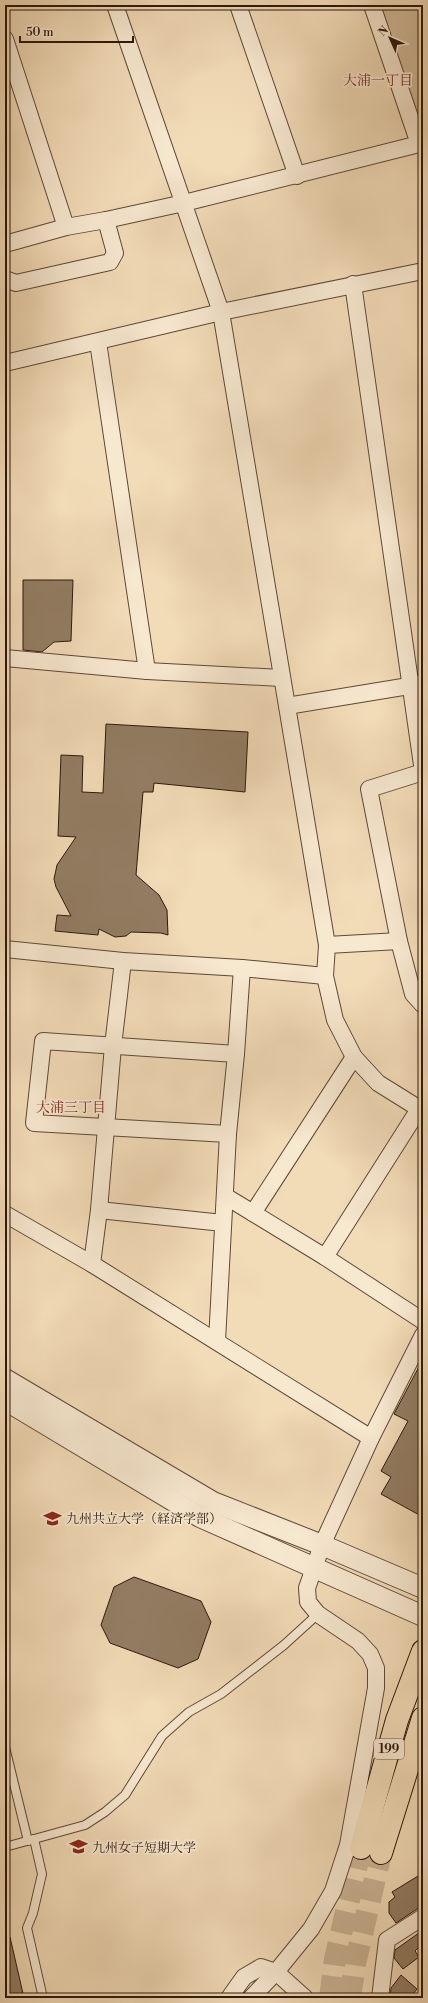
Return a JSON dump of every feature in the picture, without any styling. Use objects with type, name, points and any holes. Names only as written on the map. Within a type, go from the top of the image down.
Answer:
[{"type":"highway","name":"199","points":[[423,1651],[397,1720],[371,1851],[423,1718]]},
{"type":"street","points":[[115,5],[221,312],[281,678],[327,945],[325,976],[335,1020],[354,1057],[378,1083],[421,1110],[325,1257]]},
{"type":"street","points":[[238,5],[297,176]]},
{"type":"street","points":[[5,244],[66,226],[106,220],[184,203],[421,144],[372,5]]},
{"type":"street","points":[[5,40],[66,226]]},
{"type":"street","points":[[5,279],[16,283],[110,262],[115,253],[106,220]]},
{"type":"street","points":[[5,363],[221,312],[423,271]]},
{"type":"street","points":[[353,284],[417,684],[423,772],[369,789],[399,941],[413,994],[423,1005]]},
{"type":"street","points":[[98,342],[147,671]]},
{"type":"street","points":[[5,658],[147,671],[281,678]]},
{"type":"street","points":[[286,706],[417,684]]},
{"type":"street","points":[[327,945],[399,941]]},
{"type":"street","points":[[5,949],[123,961],[242,968],[325,976]]},
{"type":"street","points":[[92,1264],[99,1210],[105,1128],[123,961]]},
{"type":"street","points":[[217,1341],[228,1134],[236,1054],[242,968]]},
{"type":"street","points":[[228,1134],[34,1123],[43,1041],[236,1054]]},
{"type":"street","points":[[253,1213],[354,1057]]},
{"type":"street","points":[[225,1196],[325,1257],[423,1321]]},
{"type":"street","points":[[99,1210],[223,1223]]},
{"type":"street","points":[[5,1214],[92,1264],[371,1438]]},
{"type":"street","points":[[251,1998],[268,1978],[276,1972],[311,1929],[333,1891],[348,1845],[376,1688],[376,1668],[370,1654],[358,1641],[318,1614],[308,1602],[307,1588],[322,1545],[371,1438],[423,1335]]},
{"type":"street","points":[[5,1379],[213,1502],[322,1545],[423,1588]]},
{"type":"street","points":[[5,1400],[200,1517],[423,1616]]},
{"type":"street","points":[[380,1998],[387,1940],[423,1917]]},
{"type":"street","points":[[229,1998],[244,1977],[261,1967],[276,1972],[305,1998]]},
{"type":"lane","points":[[5,1847],[85,1825],[105,1812],[125,1795],[162,1736],[189,1712],[220,1694],[284,1645],[318,1614]]},
{"type":"lane","points":[[5,1746],[42,1874],[33,1913],[27,1928],[44,1998]]},
{"type":"shaded area","points":[[379,5],[423,5],[423,130]]},
{"type":"building","points":[[23,580],[73,580],[71,641],[54,642],[42,652],[23,650]]},
{"type":"building","points":[[106,724],[248,732],[245,792],[154,783],[153,792],[143,792],[136,875],[159,895],[167,910],[168,935],[161,933],[131,932],[126,936],[115,937],[99,929],[98,935],[55,931],[57,915],[71,916],[56,887],[54,879],[57,865],[76,837],[58,836],[61,755],[83,756],[82,792],[103,793]]},
{"type":"building","points":[[423,1359],[423,1517],[381,1494],[391,1477],[381,1471],[408,1421],[394,1414]]},
{"type":"building","points":[[134,1577],[201,1601],[211,1622],[198,1659],[178,1668],[110,1643],[101,1625],[114,1587]]},
{"type":"building","points":[[423,1873],[423,1905],[396,1923],[389,1913],[389,1902],[395,1897],[392,1892]]},
{"type":"building","points":[[423,1930],[423,1943],[415,1951],[419,1957],[403,1969],[394,1958],[395,1950]]},
{"type":"building","points":[[10,1937],[24,1998],[5,1998],[5,1938]]},
{"type":"building","points":[[401,1975],[417,1989],[410,1998],[390,1998],[391,1988]]},
{"type":"tunnel","points":[[330,1998],[335,1959],[361,1848]]},
{"type":"tunnel","points":[[350,1998],[355,1964],[381,1853]]},
{"type":"place","name":"九州共立大学（経済学部）","points":[[53,1518]]},
{"type":"place","name":"九州女子短期大学","points":[[79,1847]]},
{"type":"district","name":"大浦一丁目","points":[[378,80]]},
{"type":"district","name":"大浦三丁目","points":[[71,1107]]}]
